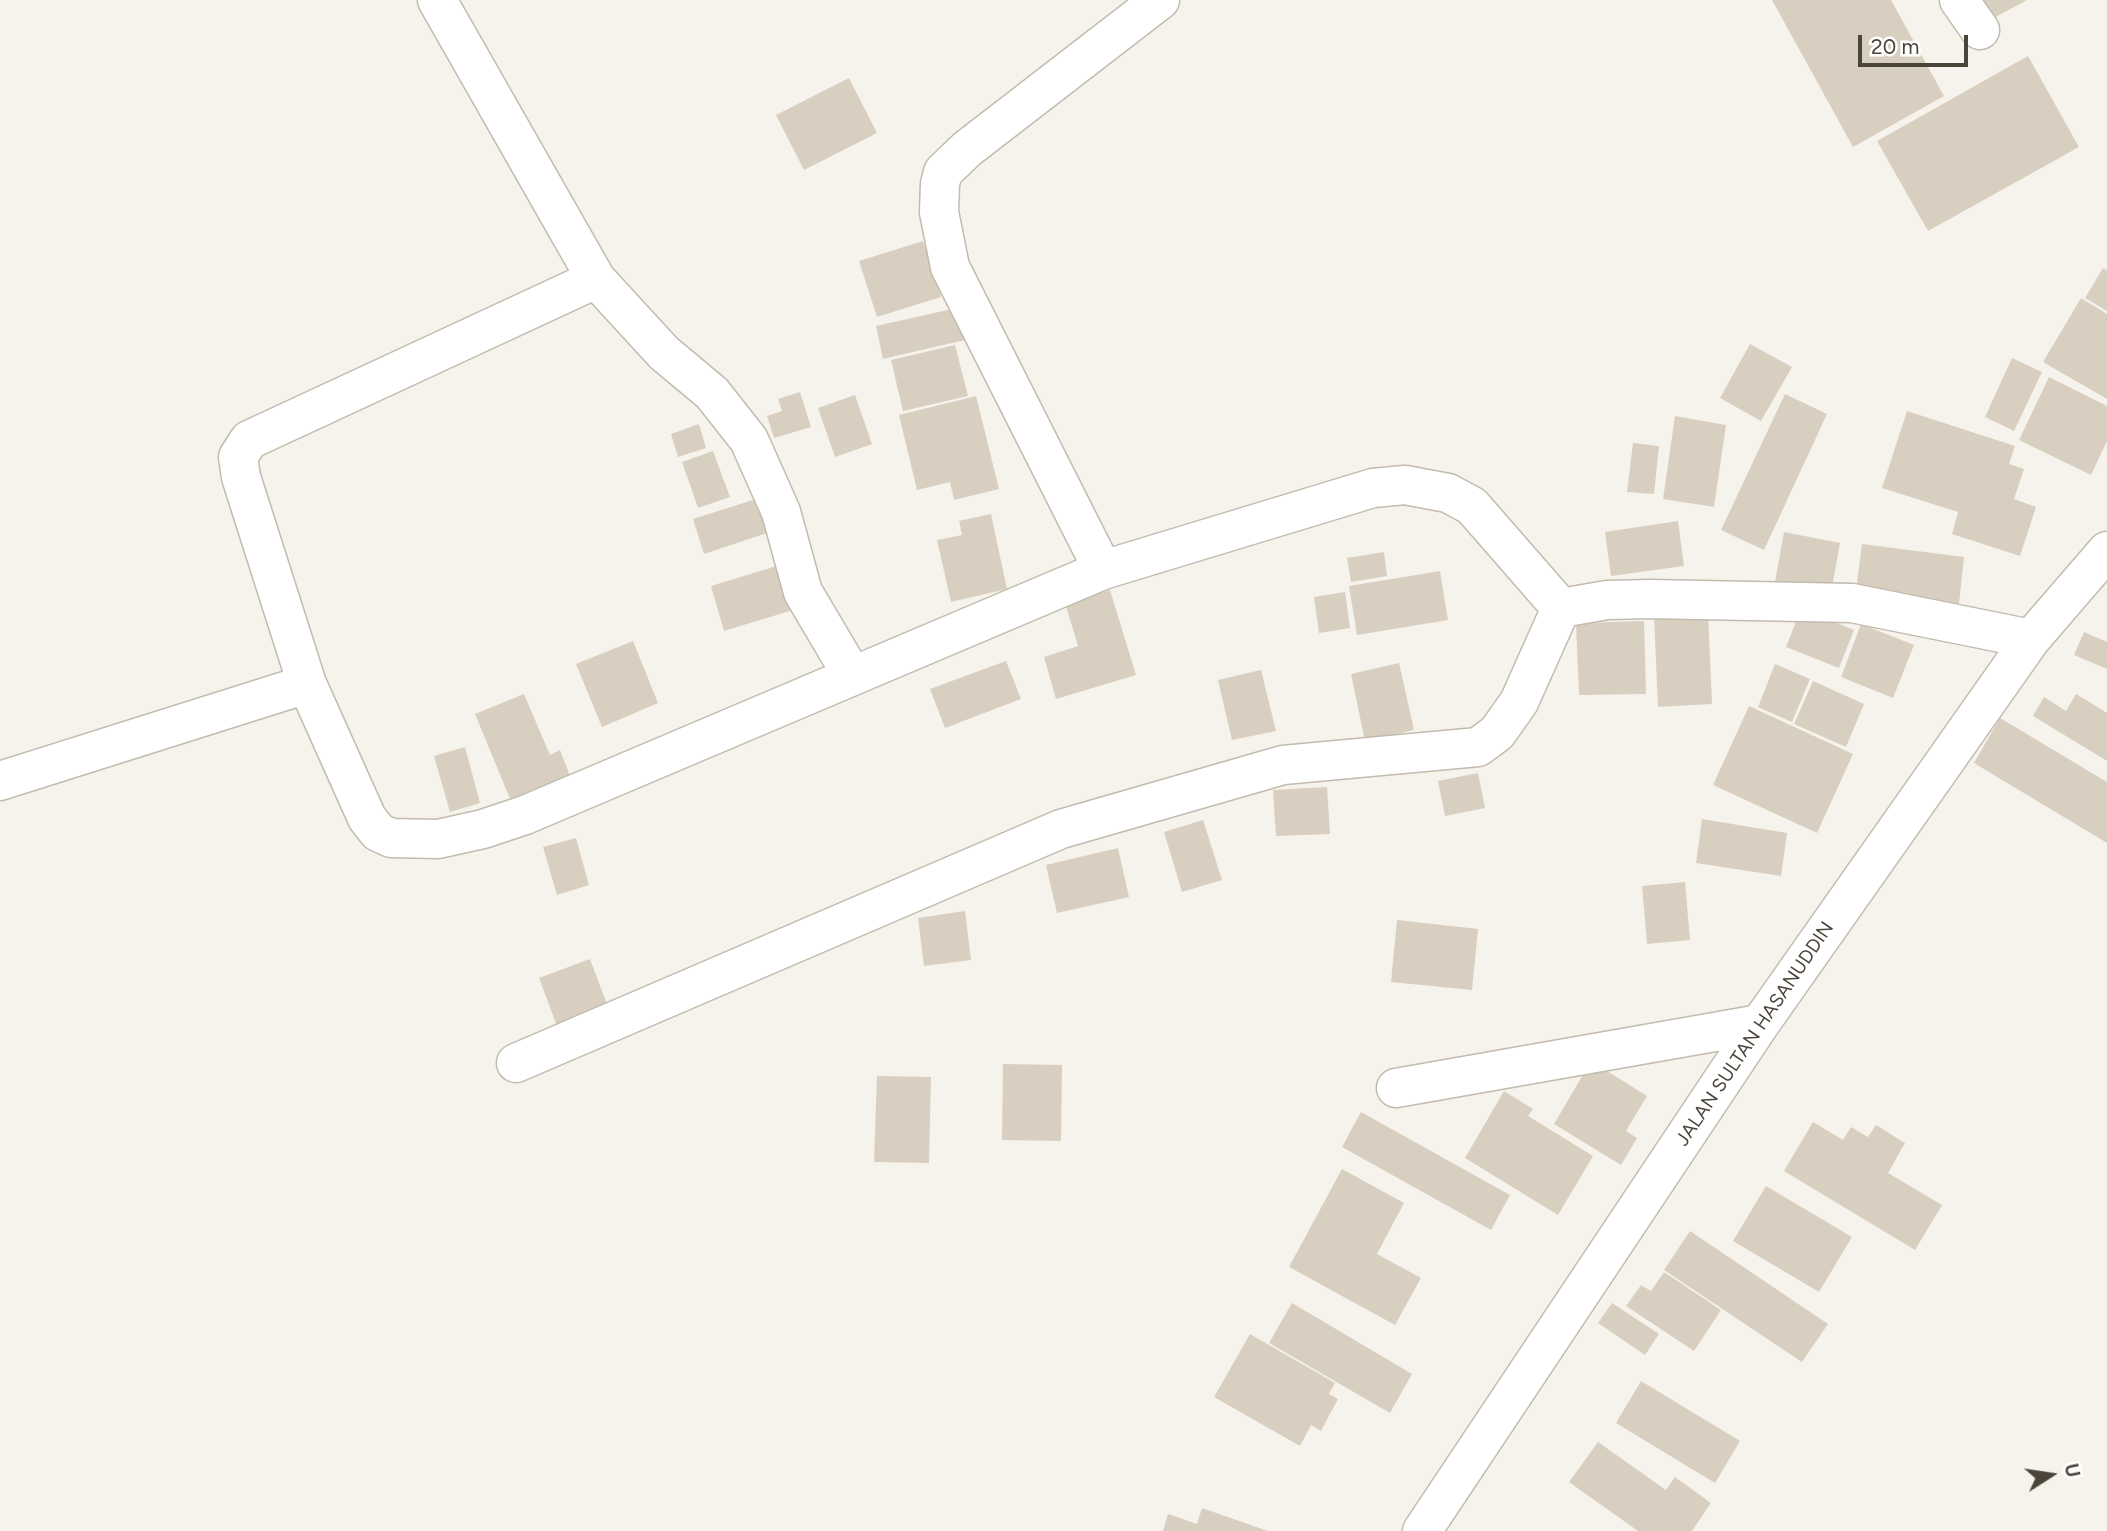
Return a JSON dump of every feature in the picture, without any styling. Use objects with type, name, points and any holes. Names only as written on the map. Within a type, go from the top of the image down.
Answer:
[{"type":"street","points":[[437,0],[596,279],[664,353],[712,393],[749,440],[781,512],[803,592],[852,675]]},
{"type":"street","points":[[1103,570],[950,267],[939,212],[940,184],[943,172],[967,149],[1160,0]]},
{"type":"street","points":[[596,279],[249,440],[238,457],[241,477],[307,684],[367,818],[377,832],[391,838],[438,839],[483,829],[525,815],[1103,570],[1373,488],[1429,486],[1448,492],[1472,506],[1561,608]]},
{"type":"street","name":"JALAN SULTAN HASANUDDIN","points":[[1422,1531],[1760,1024],[2031,639],[2107,551]]},
{"type":"street","points":[[1561,608],[1607,600],[1650,599],[1852,603],[2031,639]]},
{"type":"street","points":[[516,1063],[1061,829],[1283,765],[1478,747],[1497,733],[1519,702],[1561,608]]},
{"type":"street","points":[[0,781],[307,684]]},
{"type":"street","points":[[1396,1088],[1760,1024]]},
{"type":"building","points":[[1772,0],[1891,0],[1944,96],[1853,147]]},
{"type":"building","points":[[1977,0],[2027,0],[1988,21]]},
{"type":"building","points":[[2028,56],[2079,147],[1928,231],[1877,141]]},
{"type":"building","points":[[849,78],[877,133],[804,170],[776,115]]},
{"type":"building","points":[[923,241],[941,297],[877,317],[859,261]]},
{"type":"building","points":[[2103,268],[2107,270],[2107,311],[2085,298]]},
{"type":"building","points":[[2081,298],[2107,314],[2107,399],[2043,362]]},
{"type":"building","points":[[961,307],[969,339],[883,359],[876,326]]},
{"type":"building","points":[[1750,344],[1792,367],[1761,421],[1720,398]]},
{"type":"building","points":[[955,345],[968,396],[903,411],[891,360]]},
{"type":"building","points":[[2012,358],[2042,372],[2014,431],[1985,417]]},
{"type":"building","points":[[2049,377],[2107,406],[2107,441],[2091,475],[2019,440]]},
{"type":"building","points":[[800,392],[811,427],[774,438],[767,416],[782,411],[778,399]]},
{"type":"building","points":[[1785,394],[1827,414],[1764,550],[1721,530]]},
{"type":"building","points":[[855,395],[872,444],[835,457],[818,408]]},
{"type":"building","points":[[976,396],[999,489],[954,500],[950,482],[917,490],[899,415]]},
{"type":"building","points":[[1907,411],[2015,446],[2009,464],[2024,469],[2014,499],[2036,507],[2020,556],[1952,534],[1958,512],[1882,488]]},
{"type":"building","points":[[1675,416],[1726,425],[1714,507],[1663,499]]},
{"type":"building","points":[[699,424],[706,448],[678,457],[671,434]]},
{"type":"building","points":[[1633,443],[1659,446],[1654,494],[1627,492]]},
{"type":"building","points":[[713,451],[730,497],[698,508],[682,462]]},
{"type":"building","points":[[756,499],[767,533],[704,554],[693,519]]},
{"type":"building","points":[[991,514],[1007,589],[951,602],[937,540],[962,535],[959,521]]},
{"type":"building","points":[[1678,521],[1684,566],[1611,576],[1605,532]]},
{"type":"building","points":[[1784,532],[1840,543],[1831,593],[1775,582]]},
{"type":"building","points":[[1862,544],[1964,557],[1959,604],[1856,591]]},
{"type":"building","points":[[1384,552],[1387,576],[1351,582],[1347,558]]},
{"type":"building","points":[[793,561],[806,606],[724,631],[711,586]]},
{"type":"building","points":[[1440,571],[1448,620],[1357,635],[1349,586]]},
{"type":"building","points":[[1110,590],[1136,675],[1056,699],[1044,657],[1078,646],[1065,603]]},
{"type":"building","points":[[1345,592],[1350,628],[1319,633],[1314,597]]},
{"type":"building","points":[[1801,609],[1854,630],[1839,668],[1786,647]]},
{"type":"building","points":[[1708,613],[1712,704],[1658,707],[1654,616]]},
{"type":"building","points":[[1644,621],[1646,694],[1579,695],[1576,623]]},
{"type":"building","points":[[1861,624],[1914,645],[1893,698],[1841,677]]},
{"type":"building","points":[[2084,632],[2107,642],[2107,669],[2074,655]]},
{"type":"building","points":[[633,641],[658,703],[602,727],[576,664]]},
{"type":"building","points":[[1006,661],[1021,699],[945,728],[930,689]]},
{"type":"building","points":[[1399,663],[1414,730],[1365,741],[1351,674]]},
{"type":"building","points":[[1775,664],[1810,679],[1792,722],[1758,707]]},
{"type":"building","points":[[1261,670],[1276,731],[1232,740],[1218,680]]},
{"type":"building","points":[[1813,681],[1864,704],[1846,747],[1794,724]]},
{"type":"building","points":[[524,694],[550,755],[560,750],[572,781],[513,806],[475,714]]},
{"type":"building","points":[[2076,694],[2107,713],[2107,761],[2033,716],[2044,697],[2066,711]]},
{"type":"building","points":[[1749,706],[1853,754],[1817,833],[1713,785]]},
{"type":"building","points":[[2000,718],[2107,782],[2107,843],[1974,763]]},
{"type":"building","points":[[465,747],[480,803],[450,812],[434,756]]},
{"type":"building","points":[[1478,773],[1485,808],[1445,816],[1438,781]]},
{"type":"building","points":[[1327,787],[1330,834],[1276,836],[1273,790]]},
{"type":"building","points":[[1702,819],[1787,833],[1781,876],[1696,863]]},
{"type":"building","points":[[1203,820],[1222,880],[1182,892],[1164,832]]},
{"type":"building","points":[[576,838],[589,885],[557,895],[543,847]]},
{"type":"building","points":[[1118,848],[1129,897],[1057,913],[1046,865]]},
{"type":"building","points":[[1685,882],[1690,940],[1647,944],[1642,886]]},
{"type":"building","points":[[965,911],[971,960],[924,966],[918,918]]},
{"type":"building","points":[[1397,920],[1478,929],[1472,990],[1391,982]]},
{"type":"building","points":[[590,959],[608,1007],[557,1026],[539,978]]},
{"type":"building","points":[[1591,1061],[1647,1096],[1626,1131],[1637,1138],[1621,1165],[1554,1124]]},
{"type":"building","points":[[1003,1064],[1062,1065],[1061,1141],[1002,1140]]},
{"type":"building","points":[[877,1076],[931,1077],[929,1163],[874,1162]]},
{"type":"building","points":[[1504,1091],[1533,1109],[1528,1116],[1593,1156],[1558,1215],[1465,1158]]},
{"type":"building","points":[[1361,1112],[1510,1195],[1491,1230],[1342,1147]]},
{"type":"building","points":[[1813,1122],[1843,1140],[1851,1127],[1868,1137],[1876,1125],[1905,1143],[1888,1173],[1942,1205],[1915,1250],[1784,1171]]},
{"type":"building","points":[[1342,1169],[1404,1203],[1377,1254],[1421,1278],[1395,1325],[1289,1267]]},
{"type":"building","points":[[1766,1186],[1852,1237],[1819,1292],[1733,1241]]},
{"type":"building","points":[[1690,1231],[1828,1324],[1802,1362],[1664,1270]]},
{"type":"building","points":[[1664,1272],[1721,1310],[1694,1351],[1626,1306],[1641,1285],[1651,1291]]},
{"type":"building","points":[[1292,1303],[1412,1374],[1390,1413],[1269,1343]]},
{"type":"building","points":[[1612,1303],[1659,1334],[1645,1355],[1598,1323]]},
{"type":"building","points":[[1250,1334],[1335,1383],[1329,1394],[1338,1399],[1321,1431],[1311,1425],[1300,1446],[1214,1397]]},
{"type":"building","points":[[1641,1381],[1740,1441],[1715,1483],[1616,1423]]},
{"type":"building","points":[[1598,1442],[1666,1490],[1675,1477],[1711,1503],[1692,1531],[1638,1531],[1569,1482]]},
{"type":"building","points":[[1202,1508],[1268,1531],[1163,1531],[1168,1514],[1197,1524]]}]
